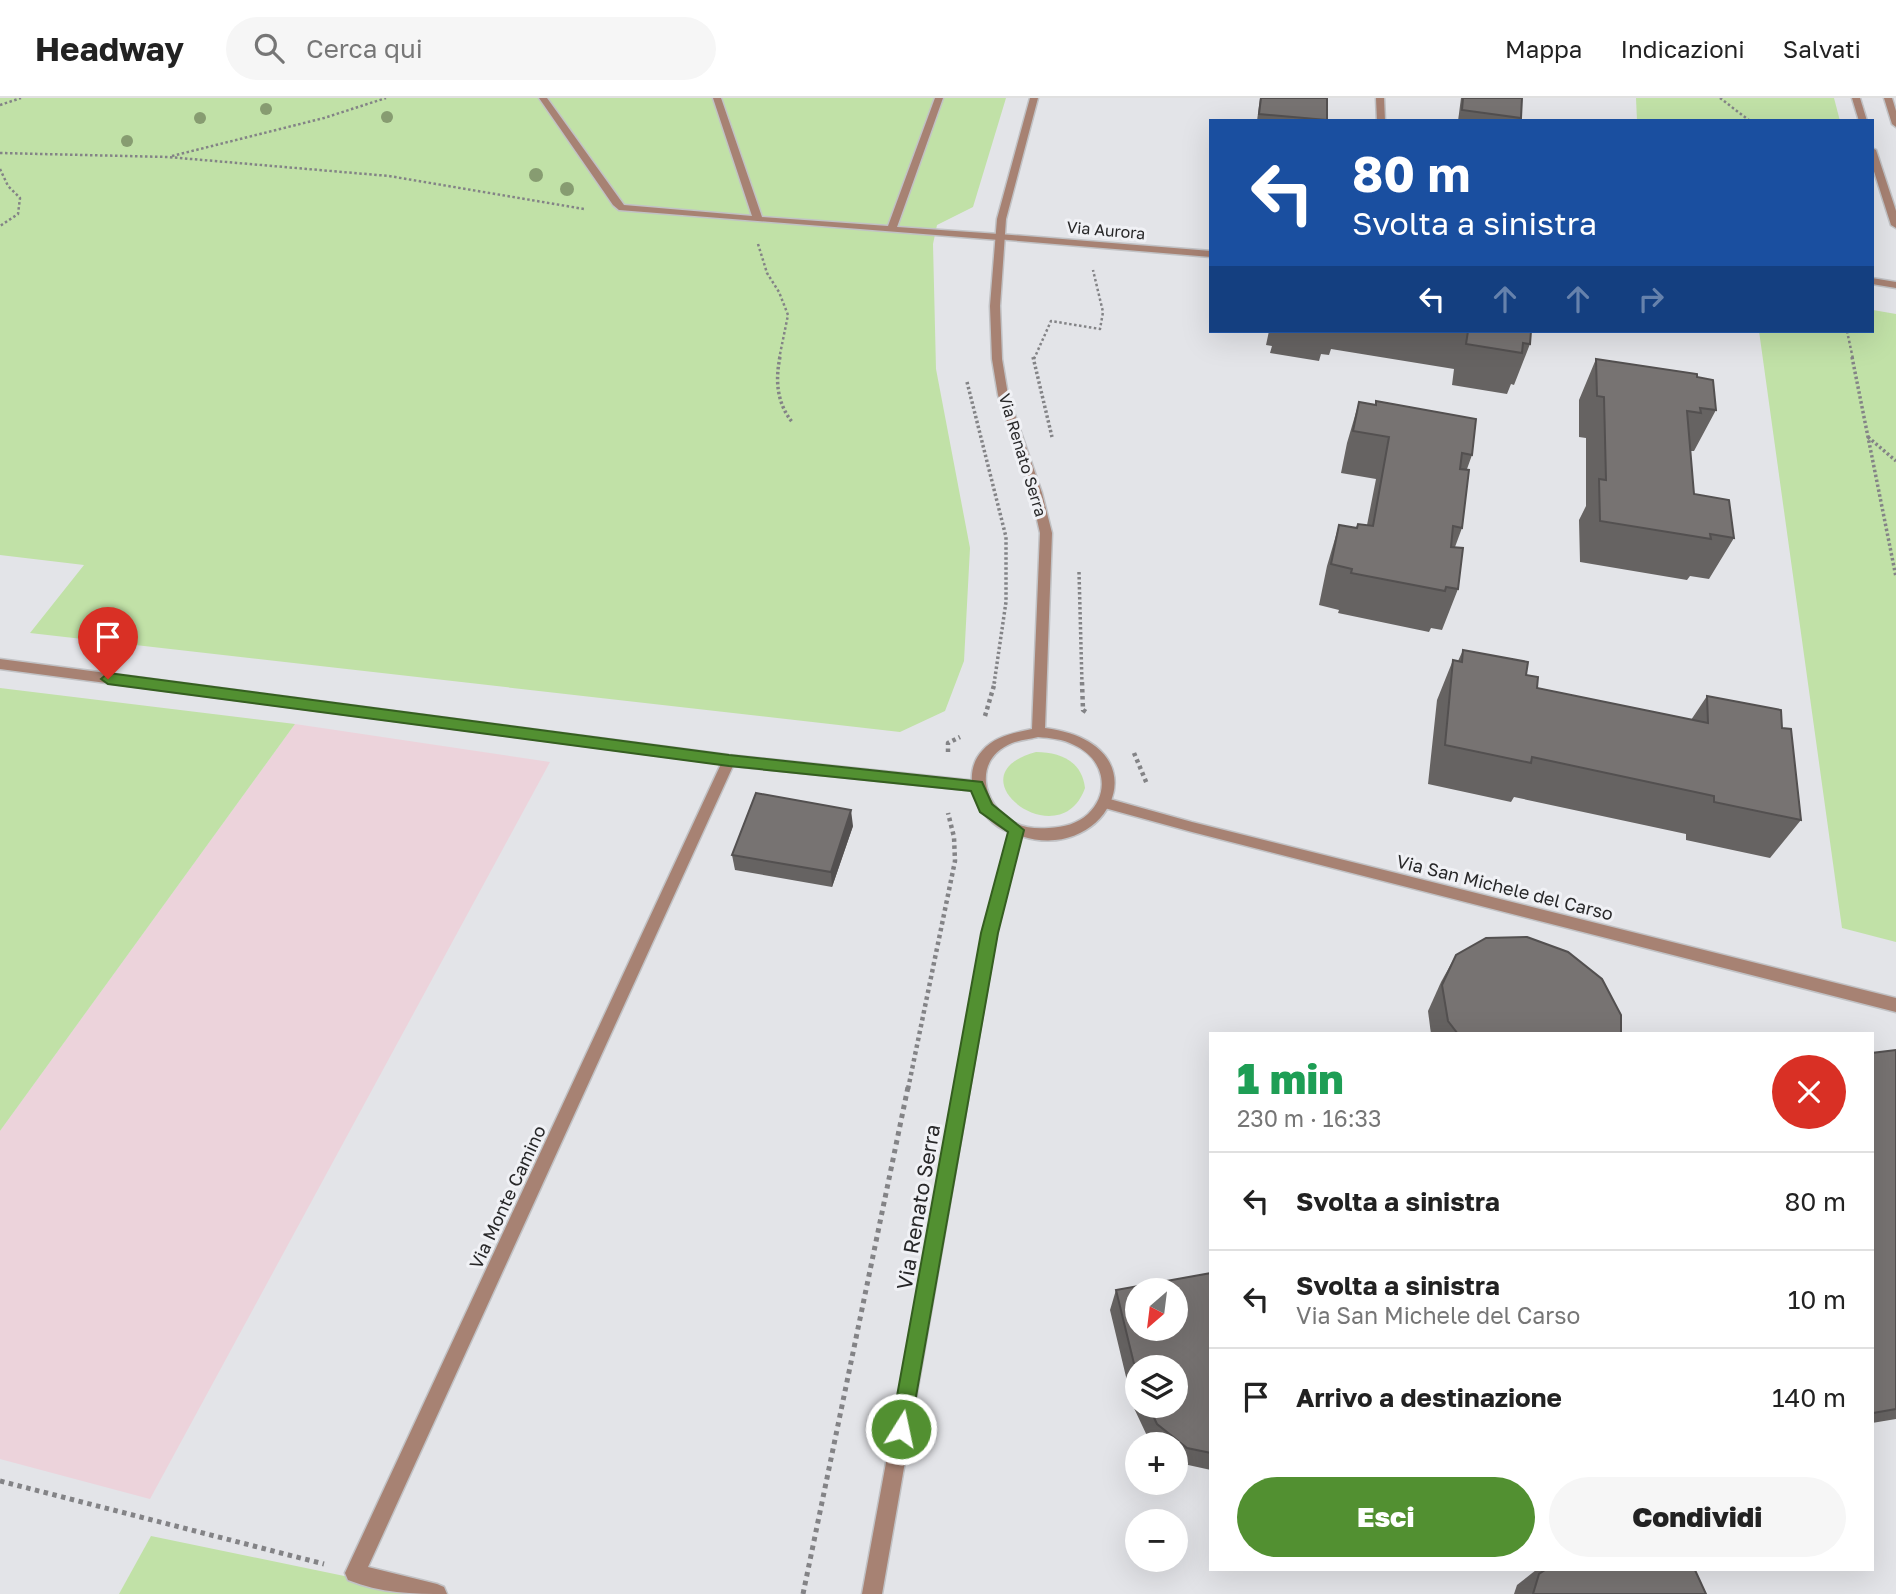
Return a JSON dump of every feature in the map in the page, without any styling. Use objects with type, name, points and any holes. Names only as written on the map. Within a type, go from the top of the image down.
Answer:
[{"type":"street","name":"Via Aurora","points":[[543,98],[622,208],[1209,254]]},
{"type":"street","points":[[717,98],[758,219]]},
{"type":"street","points":[[892,229],[939,98]]},
{"type":"street","name":"Via Renato Serra","points":[[1034,98],[999,237],[996,337],[999,376],[1043,512],[1046,533],[1038,732]]},
{"type":"street","points":[[1380,98],[1381,119]]},
{"type":"street","points":[[1856,98],[1862,119]]},
{"type":"street","points":[[1888,98],[1896,124]]},
{"type":"street","points":[[1874,156],[1896,225]]},
{"type":"street","points":[[1874,281],[1896,285]]},
{"type":"street","points":[[0,664],[729,761],[977,786]]},
{"type":"street","points":[[1038,732],[1058,734],[1078,741],[1096,754],[1106,769],[1110,786],[1106,803],[1096,816],[1074,830],[1045,835],[1016,830],[1004,824],[986,807],[977,786],[980,765],[995,746],[1013,737],[1038,732]]},
{"type":"street","name":"Via Monte Camino","points":[[355,1573],[729,761]]},
{"type":"street","name":"Via San Michele del Carso","points":[[1106,803],[1218,834],[1896,1005]]},
{"type":"street","name":"Via Renato Serra","points":[[872,1594],[990,933],[1016,830]]},
{"type":"street","points":[[355,1573],[437,1594]]},
{"type":"path","points":[[0,104],[21,98]]},
{"type":"path","points":[[168,157],[324,118],[386,98]]},
{"type":"path","points":[[1720,98],[1747,119]]},
{"type":"path","points":[[0,153],[168,157],[389,176],[589,209]]},
{"type":"path","points":[[0,169],[8,186],[20,198],[18,214],[0,226]]},
{"type":"path","points":[[759,237],[758,245],[767,273],[779,292],[788,315],[776,377],[783,411],[793,423]]},
{"type":"path","points":[[1054,446],[1033,356],[1051,321],[1100,329],[1102,312],[1092,266],[1075,258],[1070,242]]},
{"type":"path","points":[[1847,333],[1896,577]]},
{"type":"path","points":[[966,379],[971,410],[1006,539],[1006,577],[997,676],[986,716],[978,724]]},
{"type":"path","points":[[1868,437],[1896,461]]},
{"type":"path","points":[[1079,561],[1083,710],[1093,715]]},
{"type":"path","points":[[803,1594],[955,860],[954,836],[947,809],[948,743],[969,732]]},
{"type":"path","points":[[1132,750],[1149,788]]},
{"type":"path","points":[[0,1481],[355,1573]]},
{"type":"shaded area","points":[[295,724],[550,762],[150,1499],[0,1459],[0,1131]]},
{"type":"green space","points":[[0,98],[1006,98],[973,207],[937,225],[933,244],[936,369],[970,548],[964,661],[945,711],[900,732],[30,633],[84,565],[0,555]]},
{"type":"green space","points":[[1636,98],[1834,98],[1839,119],[1637,119]]},
{"type":"green space","points":[[1874,310],[1896,314],[1896,942],[1842,928],[1759,333],[1874,333]]},
{"type":"green space","points":[[0,688],[295,724],[0,1131]]},
{"type":"green space","points":[[1036,752],[1061,756],[1068,760],[1075,765],[1083,779],[1085,788],[1072,808],[1055,816],[1036,814],[1018,805],[1007,792],[1003,777],[1012,763]]},
{"type":"green space","points":[[151,1536],[431,1594],[119,1594]]},
{"type":"building","points":[[1261,98],[1327,98],[1327,119],[1259,114]]},
{"type":"building","points":[[1463,98],[1522,98],[1521,118],[1462,110]]},
{"type":"building","points":[[1468,333],[1531,333],[1530,344],[1523,343],[1522,353],[1466,344]]},
{"type":"building","points":[[1596,359],[1697,374],[1697,377],[1713,380],[1716,410],[1700,408],[1701,413],[1687,411],[1694,494],[1729,500],[1734,538],[1710,534],[1711,539],[1600,521],[1599,479],[1606,480],[1604,397],[1597,396]]},
{"type":"building","points":[[1376,401],[1476,419],[1472,455],[1462,453],[1460,469],[1469,470],[1462,528],[1453,526],[1451,547],[1463,548],[1458,589],[1446,587],[1445,591],[1351,573],[1352,569],[1331,564],[1339,525],[1357,528],[1358,524],[1373,526],[1389,437],[1353,431],[1359,402],[1376,405]]},
{"type":"building","points":[[1463,650],[1528,662],[1526,675],[1538,677],[1537,688],[1708,723],[1707,696],[1781,710],[1782,728],[1791,729],[1801,820],[1714,802],[1714,796],[1532,757],[1531,763],[1445,745],[1453,660],[1462,662]]},
{"type":"building","points":[[756,793],[851,810],[831,872],[732,855]]},
{"type":"building","points":[[1527,937],[1568,952],[1602,979],[1621,1015],[1621,1032],[1456,1032],[1448,1021],[1442,985],[1456,955],[1486,938]]},
{"type":"building","points":[[1896,1050],[1896,1409],[1874,1413],[1874,1053]]},
{"type":"building","points":[[1209,1273],[1209,1453],[1188,1448],[1188,1432],[1167,1432],[1154,1418],[1188,1418],[1188,1355],[1132,1355],[1128,1341],[1188,1341],[1188,1278],[1183,1278]]},
{"type":"building","points":[[1125,1288],[1125,1327],[1116,1290]]},
{"type":"building","points":[[1544,1571],[1695,1571],[1706,1594],[1533,1594],[1539,1574]]},
{"type":"route","points":[[108,679],[729,761],[977,786],[986,807],[1004,824],[1016,830],[990,933],[901,1429]]}]
